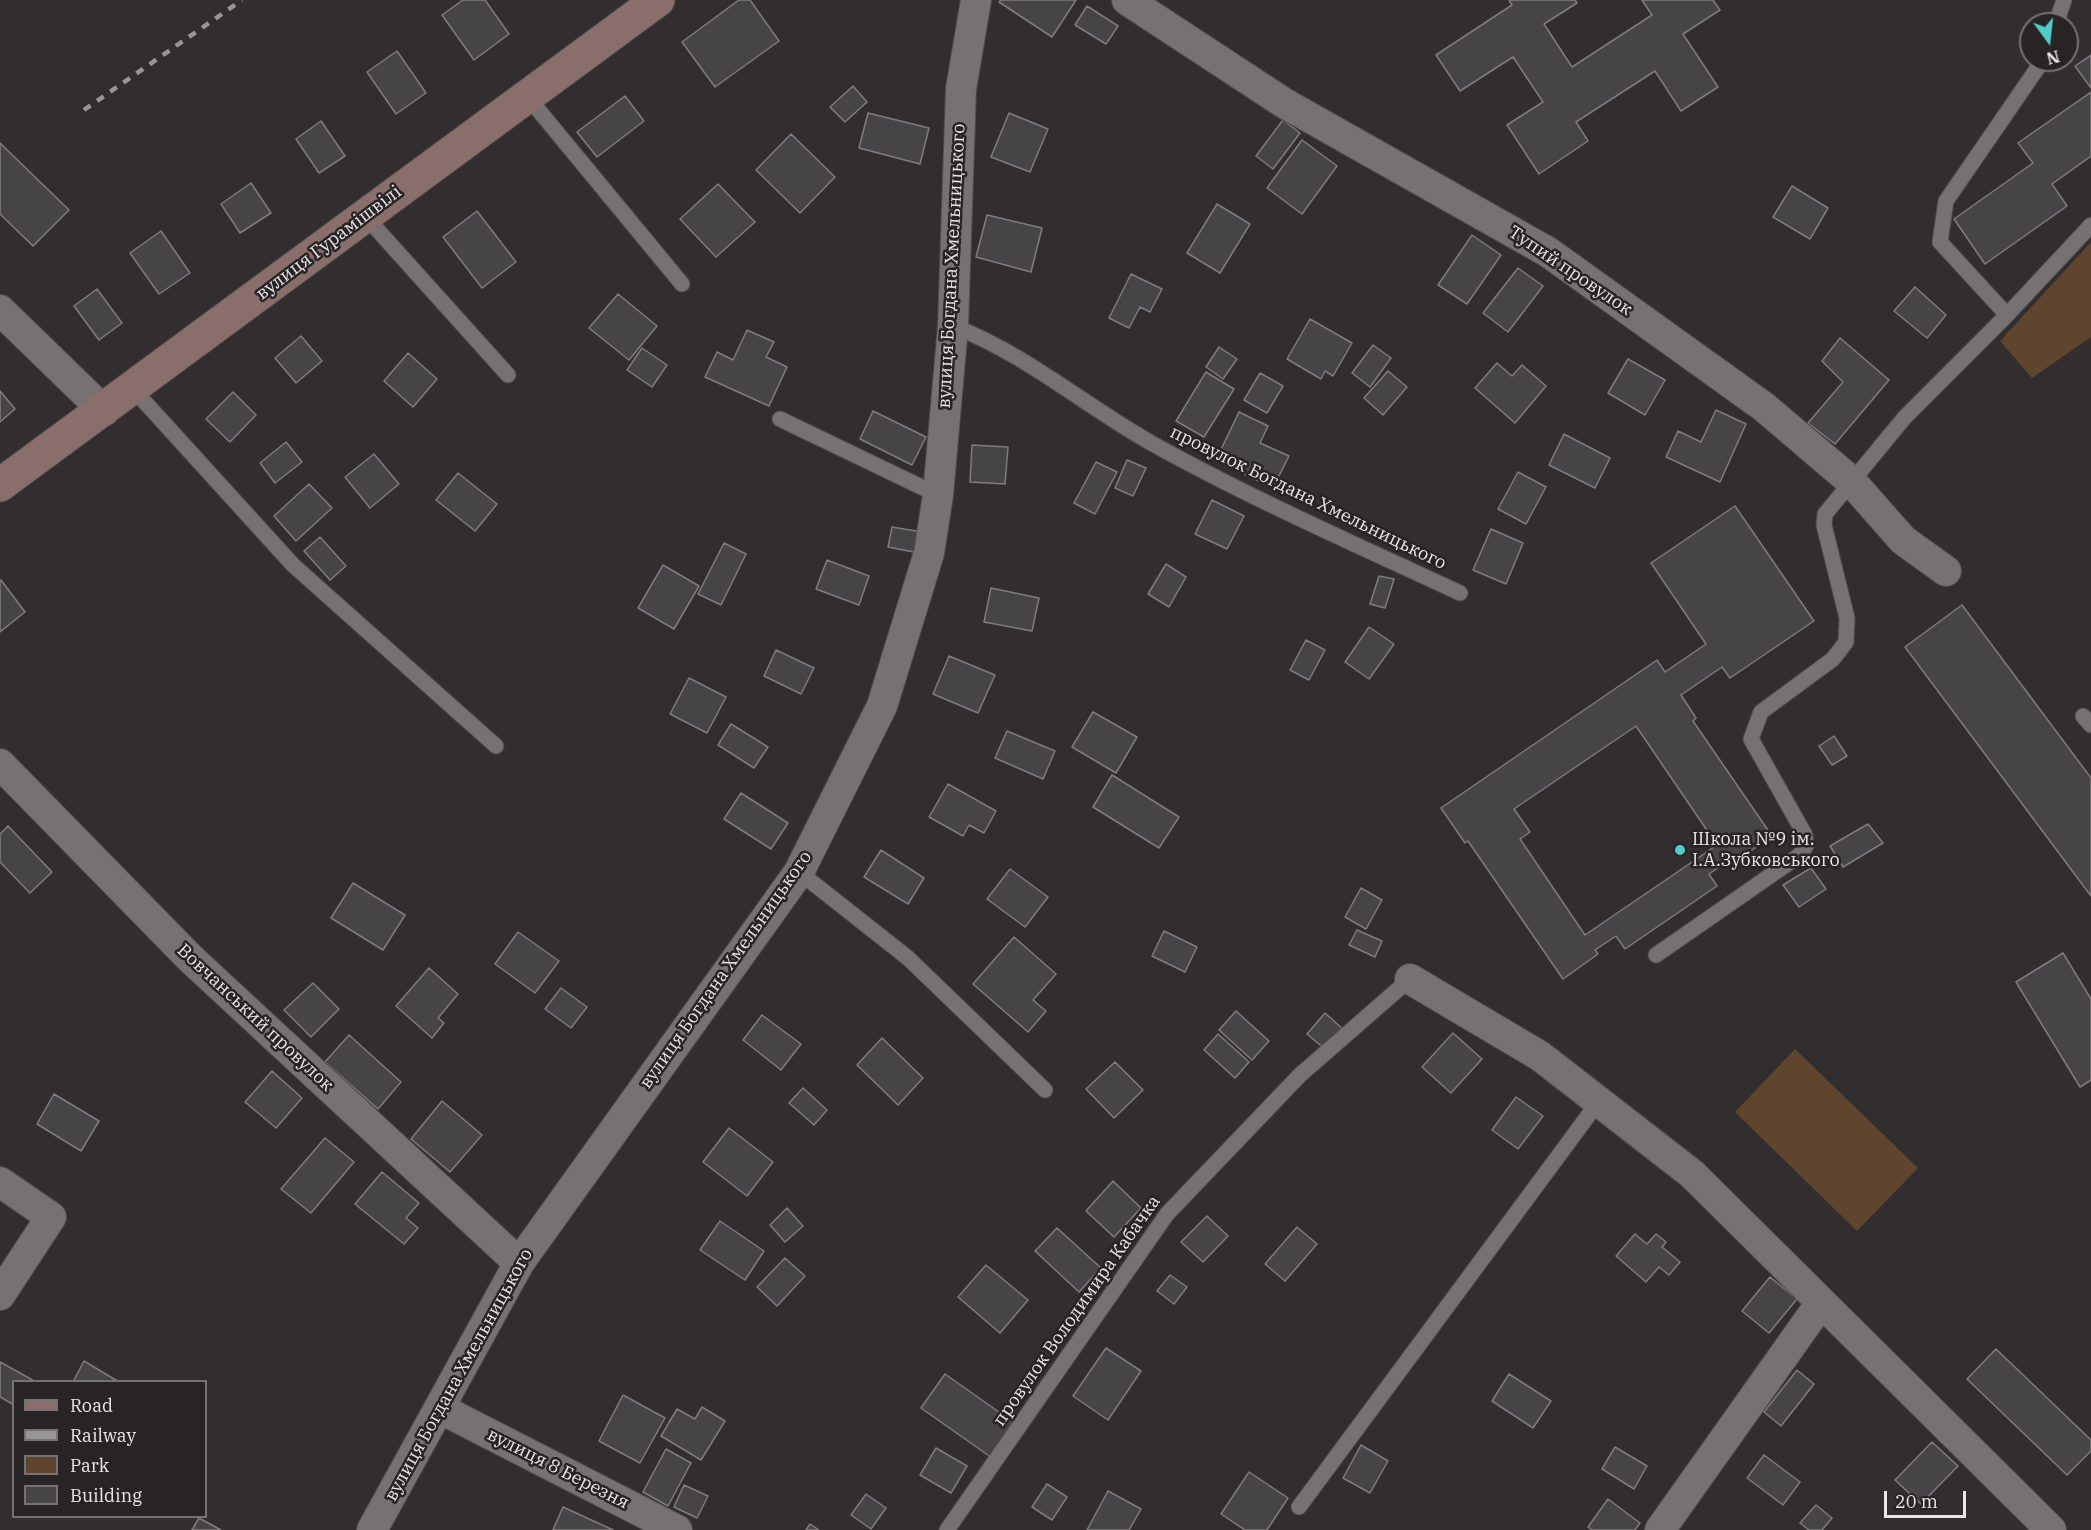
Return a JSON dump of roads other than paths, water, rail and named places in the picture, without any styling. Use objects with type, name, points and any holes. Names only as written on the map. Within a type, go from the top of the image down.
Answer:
[{"type":"main road","name":"вулиця Гурамішвілі","points":[[0,485],[104,411],[526,95],[658,0]]},
{"type":"street","name":"вулиця Богдана Хмельницького","points":[[372,1530],[519,1263],[799,872],[882,706],[929,553],[938,495],[953,326],[961,89],[976,0]]},
{"type":"street","name":"Тупий провулок","points":[[1126,0],[1284,103],[1548,252],[1764,407],[1851,481],[1904,540],[1946,571]]},
{"type":"street","points":[[0,310],[104,411]]},
{"type":"street","name":"Вовчанський провулок","points":[[0,764],[190,958],[519,1263]]},
{"type":"street","points":[[1410,979],[1540,1056],[1692,1174],[2051,1530]]},
{"type":"street","points":[[0,1182],[51,1217],[0,1295]]},
{"type":"street","points":[[1660,1530],[1821,1303]]},
{"type":"street","name":"вулиця 8 Березня","points":[[439,1408],[677,1530]]},
{"type":"lane","points":[[2007,315],[1940,242],[1946,201],[2035,72]]},
{"type":"lane","points":[[526,95],[682,284]]},
{"type":"lane","points":[[365,216],[508,375]]},
{"type":"lane","points":[[1656,954],[1800,855],[1806,846],[1805,835],[1751,739],[1761,712],[1833,659],[1846,642],[1847,618],[1824,525],[1825,514],[1905,417],[2007,315],[2091,225]]},
{"type":"lane","name":"провулок Богдана Хмельницького","points":[[953,326],[990,340],[1152,443],[1287,513],[1460,593]]},
{"type":"lane","points":[[133,389],[294,565],[496,746]]},
{"type":"lane","points":[[780,419],[938,495]]},
{"type":"lane","points":[[799,872],[908,958],[1045,1090]]},
{"type":"lane","name":"провулок Володимира Кабачка","points":[[946,1530],[1167,1214],[1300,1075],[1410,979]]},
{"type":"lane","points":[[1299,1507],[1599,1101]]},
{"type":"railway","points":[[84,110],[242,0]]},
{"type":"place","name":"Школа №9 ім. І.А.Зубковського","points":[[1680,850]]}]
